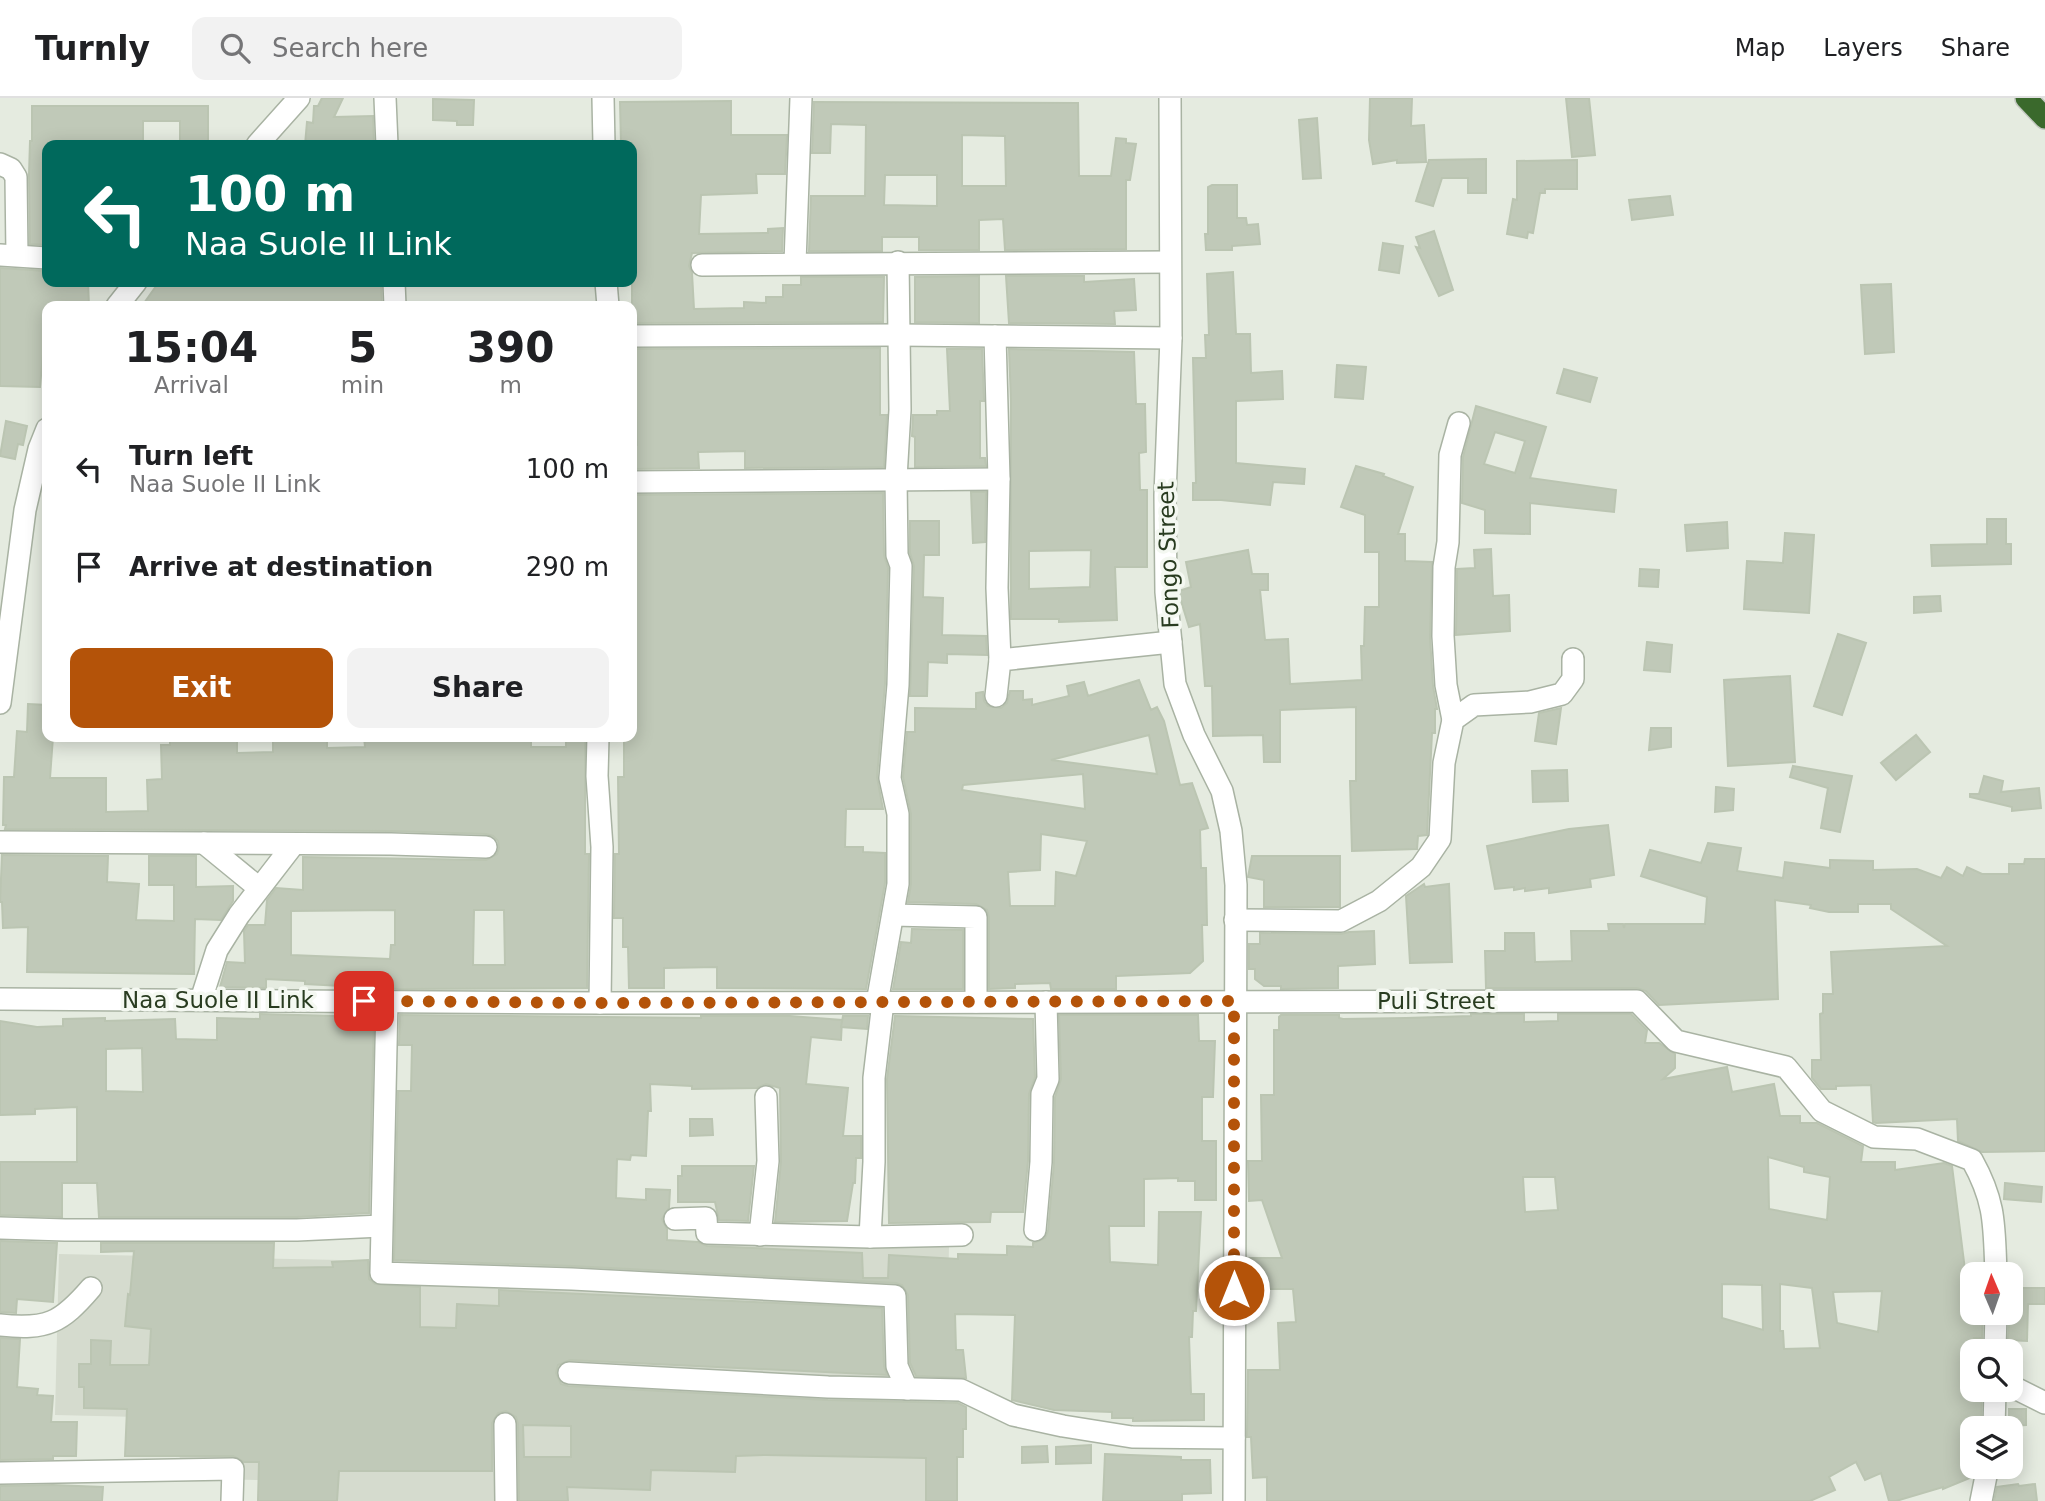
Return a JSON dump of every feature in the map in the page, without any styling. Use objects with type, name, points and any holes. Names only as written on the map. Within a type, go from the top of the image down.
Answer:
[{"type":"highway","points":[[2026,98],[2045,118]]},
{"type":"street","points":[[261,140],[299,98]]},
{"type":"street","points":[[386,98],[387,140]]},
{"type":"street","points":[[603,98],[604,140]]},
{"type":"street","points":[[795,263],[801,98]]},
{"type":"street","name":"Fongo Street","points":[[1170,98],[1171,338],[1165,495],[1166,592],[1175,684],[1194,735],[1222,791],[1231,831],[1236,885],[1234,1501]]},
{"type":"street","points":[[0,164],[11,169],[16,177],[8,255],[42,258]]},
{"type":"street","points":[[870,1237],[874,1163],[874,1078],[880,1002],[898,884],[898,814],[890,778],[898,685],[901,566],[897,555],[896,478],[900,410],[898,262]]},
{"type":"street","points":[[702,265],[1170,262]]},
{"type":"street","points":[[121,301],[132,287]]},
{"type":"street","points":[[637,336],[1171,338]]},
{"type":"street","points":[[995,336],[1000,660],[996,696]]},
{"type":"street","points":[[1236,919],[1341,920],[1379,901],[1421,867],[1440,839],[1444,763],[1453,720],[1446,685],[1444,568],[1448,542],[1450,455],[1459,423]]},
{"type":"street","points":[[0,703],[25,510],[42,442]]},
{"type":"street","points":[[637,482],[999,479]]},
{"type":"street","points":[[1000,660],[1171,642]]},
{"type":"street","points":[[1453,720],[1474,705],[1530,702],[1562,694],[1573,679],[1573,659]]},
{"type":"street","points":[[598,742],[597,776],[602,848],[600,1003]]},
{"type":"street","points":[[0,842],[485,847]]},
{"type":"street","points":[[204,843],[259,888]]},
{"type":"street","points":[[201,1000],[217,950],[239,915],[293,845]]},
{"type":"street","points":[[893,915],[976,917],[976,1002]]},
{"type":"street","name":"Naa Suole II Link","points":[[0,999],[600,1003],[1234,1001]]},
{"type":"street","points":[[387,1001],[381,1273],[572,1279],[895,1296],[897,1366],[906,1389]]},
{"type":"street","name":"Puli Street","points":[[1234,1001],[1637,1001],[1676,1041],[1786,1067],[1822,1111],[1874,1137],[1917,1139],[1972,1160],[1985,1183],[1993,1209],[1995,1262]]},
{"type":"street","points":[[1035,1230],[1041,1162],[1042,1094],[1048,1079],[1046,1002]]},
{"type":"street","points":[[760,1235],[768,1161],[766,1097]]},
{"type":"street","points":[[675,1219],[706,1218],[707,1233],[870,1237],[962,1235]]},
{"type":"street","points":[[0,1228],[297,1230],[381,1226]]},
{"type":"street","points":[[0,1325],[47,1325],[70,1312],[91,1288]]},
{"type":"street","points":[[569,1373],[828,1387],[961,1390],[1013,1415],[1063,1426],[1132,1437],[1234,1438]]},
{"type":"street","points":[[2023,1392],[2045,1403]]},
{"type":"street","points":[[505,1424],[506,1501]]},
{"type":"street","points":[[0,1473],[233,1469],[232,1501]]},
{"type":"street","points":[[1981,1501],[1985,1479]]},
{"type":"shaded area","points":[[576,1239],[949,1247],[943,1501],[258,1501],[258,1480],[179,1478],[181,1418],[55,1415],[59,1254],[575,1265]]},
{"type":"building","points":[[322,98],[343,98],[334,117],[373,116],[374,140],[305,140],[307,122],[313,123],[314,106],[318,106]]},
{"type":"building","points":[[1370,98],[1412,98],[1411,126],[1424,125],[1426,162],[1397,163],[1397,160],[1373,164],[1369,140]]},
{"type":"building","points":[[1566,98],[1589,98],[1595,155],[1572,157]]},
{"type":"building","points":[[433,99],[474,100],[473,125],[433,120]]},
{"type":"building","points":[[731,101],[731,135],[787,135],[785,174],[756,174],[757,193],[701,195],[699,234],[768,233],[768,229],[783,228],[782,251],[692,253],[689,266],[692,273],[694,309],[744,308],[744,302],[766,303],[766,297],[783,297],[783,285],[801,285],[801,277],[884,277],[883,322],[637,323],[637,301],[632,301],[632,287],[637,287],[637,140],[621,140],[620,102]]},
{"type":"building","points":[[814,102],[1078,103],[1079,176],[1111,176],[1116,138],[1136,144],[1130,180],[1126,180],[1126,249],[1005,250],[1003,219],[979,220],[979,250],[919,250],[919,237],[882,237],[882,251],[809,251],[811,196],[865,196],[866,125],[831,124],[830,153],[812,153]],"holes":[[[962,135],[1005,136],[1006,186],[962,186]],[[885,175],[937,175],[937,206],[884,205]]]},
{"type":"building","points":[[32,106],[208,106],[208,140],[180,140],[180,121],[143,121],[143,140],[42,140],[42,245],[30,244],[29,175]]},
{"type":"building","points":[[1317,118],[1321,178],[1303,179],[1299,120]]},
{"type":"building","points":[[1486,159],[1486,193],[1468,193],[1468,178],[1442,178],[1433,206],[1416,201],[1429,160]]},
{"type":"building","points":[[1577,160],[1577,189],[1545,189],[1545,193],[1540,193],[1533,233],[1528,232],[1527,238],[1507,234],[1513,199],[1517,200],[1517,161]]},
{"type":"building","points":[[1237,185],[1237,218],[1246,218],[1247,225],[1258,224],[1260,244],[1232,246],[1232,250],[1206,250],[1208,187]]},
{"type":"building","points":[[1670,196],[1673,215],[1632,220],[1629,200]]},
{"type":"building","points":[[1434,231],[1453,290],[1439,296],[1416,247],[1420,248],[1416,237]]},
{"type":"building","points":[[1383,243],[1403,246],[1399,273],[1379,270]]},
{"type":"building","points":[[0,268],[42,271],[42,287],[88,287],[89,301],[42,301],[40,387],[0,386]]},
{"type":"building","points":[[1233,272],[1236,334],[1250,334],[1251,373],[1282,371],[1283,399],[1236,401],[1236,463],[1305,469],[1304,484],[1273,482],[1270,505],[1193,500],[1193,483],[1196,483],[1193,358],[1206,358],[1205,335],[1209,335],[1207,274]]},
{"type":"building","points":[[979,276],[979,323],[915,322],[915,277]]},
{"type":"building","points":[[1006,276],[1084,276],[1084,282],[1134,279],[1136,310],[1114,311],[1115,324],[1009,323]]},
{"type":"building","points":[[1891,284],[1894,352],[1865,354],[1861,285]]},
{"type":"building","points":[[155,287],[381,287],[382,301],[146,301]]},
{"type":"building","points":[[880,348],[880,415],[887,415],[884,467],[745,468],[745,451],[698,452],[699,468],[637,469],[637,349]]},
{"type":"building","points":[[947,349],[982,349],[984,401],[980,401],[980,458],[985,458],[986,466],[915,467],[913,415],[937,415],[937,411],[950,411]]},
{"type":"building","points":[[1009,349],[1134,352],[1136,404],[1145,404],[1146,452],[1139,453],[1140,490],[1147,490],[1147,567],[1115,567],[1117,620],[1059,622],[1059,619],[1011,619]],"holes":[[[1091,550],[1090,587],[1029,589],[1029,551]]]},
{"type":"building","points":[[1337,365],[1366,367],[1363,399],[1335,397]]},
{"type":"building","points":[[1564,369],[1597,378],[1590,402],[1557,393]]},
{"type":"building","points":[[1476,406],[1546,427],[1530,478],[1616,490],[1614,512],[1530,503],[1530,534],[1485,533],[1485,510],[1462,503],[1463,457]],"holes":[[[1495,432],[1525,441],[1515,473],[1484,464]]]},
{"type":"building","points":[[6,421],[27,426],[23,445],[18,444],[15,459],[0,456]]},
{"type":"building","points":[[1356,466],[1384,474],[1383,476],[1413,487],[1398,534],[1405,534],[1405,561],[1432,562],[1430,637],[1437,709],[1435,733],[1432,733],[1427,835],[1418,836],[1417,849],[1352,851],[1350,781],[1356,781],[1356,707],[1280,710],[1280,762],[1264,762],[1263,735],[1213,736],[1212,686],[1205,686],[1200,624],[1189,627],[1179,594],[1179,591],[1191,587],[1186,562],[1248,550],[1252,574],[1268,574],[1268,590],[1260,590],[1265,640],[1288,639],[1290,684],[1362,680],[1361,646],[1364,646],[1365,607],[1379,607],[1379,552],[1365,552],[1365,515],[1341,507]]},
{"type":"building","points":[[971,492],[986,492],[985,542],[973,543]]},
{"type":"building","points":[[883,493],[884,555],[888,568],[885,684],[877,777],[883,809],[846,809],[845,847],[863,847],[863,852],[885,853],[885,883],[866,989],[717,988],[717,967],[664,968],[664,988],[629,988],[628,947],[623,947],[623,918],[614,918],[615,854],[619,854],[618,777],[624,777],[624,742],[637,742],[637,495]]},
{"type":"building","points":[[1987,519],[2006,519],[2006,544],[2011,544],[2011,564],[1932,566],[1931,545],[1987,544]]},
{"type":"building","points":[[910,521],[939,521],[939,555],[924,555],[923,597],[943,598],[942,635],[986,636],[987,655],[947,654],[947,663],[928,662],[927,696],[910,696],[914,566],[910,553]]},
{"type":"building","points":[[1727,522],[1728,548],[1687,551],[1685,525]]},
{"type":"building","points":[[1785,533],[1814,535],[1809,613],[1744,609],[1747,561],[1783,563]]},
{"type":"building","points":[[1491,549],[1493,596],[1509,595],[1510,631],[1456,635],[1457,569],[1475,568],[1474,550]]},
{"type":"building","points":[[1640,569],[1659,570],[1658,587],[1639,586]]},
{"type":"building","points":[[1940,596],[1941,611],[1914,613],[1914,597]]},
{"type":"building","points":[[1838,634],[1866,643],[1842,715],[1814,706]]},
{"type":"building","points":[[1647,642],[1672,645],[1670,672],[1644,670]]},
{"type":"building","points":[[1790,676],[1795,762],[1728,766],[1724,680]]},
{"type":"building","points":[[1139,680],[1151,710],[1157,707],[1164,721],[1180,785],[1192,783],[1208,828],[1200,830],[1201,868],[1206,868],[1207,925],[1202,925],[1203,961],[1190,973],[1116,976],[1116,989],[1051,989],[1050,983],[1015,984],[1015,988],[989,989],[987,910],[976,904],[908,902],[911,884],[911,814],[903,777],[907,732],[915,732],[915,708],[976,709],[976,693],[983,692],[988,706],[1001,708],[1007,703],[1010,691],[1023,691],[1023,700],[1032,699],[1032,705],[1069,696],[1067,686],[1084,682],[1088,696]],"holes":[[[1149,735],[1157,774],[1051,760]],[[1083,774],[1085,809],[962,790],[963,785]],[[1041,834],[1087,841],[1076,876],[1056,872],[1055,906],[1010,906],[1008,872],[1040,870]]]},
{"type":"building","points":[[28,704],[42,705],[42,742],[53,742],[50,778],[106,778],[106,812],[148,811],[147,780],[162,779],[161,745],[170,745],[170,742],[237,742],[237,753],[273,752],[273,742],[327,742],[327,748],[365,747],[364,742],[531,742],[531,747],[566,747],[566,742],[585,742],[585,854],[589,854],[587,988],[400,989],[266,979],[266,988],[220,987],[227,962],[245,963],[244,931],[248,925],[265,925],[267,900],[276,888],[303,890],[303,857],[486,860],[497,854],[498,841],[486,834],[391,831],[5,829],[4,777],[14,777],[17,731],[27,732]],"holes":[[[395,910],[395,945],[391,945],[390,959],[291,955],[291,911]],[[474,910],[504,910],[505,965],[473,965]]]},
{"type":"building","points":[[1561,708],[1556,744],[1535,741],[1539,713]]},
{"type":"building","points":[[1651,728],[1671,728],[1671,747],[1649,750]]},
{"type":"building","points":[[1916,735],[1930,752],[1896,780],[1881,763]]},
{"type":"building","points":[[1793,766],[1852,776],[1840,832],[1821,828],[1828,788],[1790,777]]},
{"type":"building","points":[[1567,770],[1568,801],[1533,802],[1532,771]]},
{"type":"building","points":[[1984,776],[2003,781],[2001,792],[2039,788],[2041,808],[2012,811],[2012,807],[1970,797],[1970,794],[1979,794]]},
{"type":"building","points":[[1716,787],[1734,789],[1733,810],[1715,812]]},
{"type":"building","points":[[1608,825],[1614,875],[1590,879],[1591,887],[1549,893],[1549,888],[1525,891],[1525,888],[1514,890],[1514,887],[1495,889],[1487,846],[1569,829]]},
{"type":"building","points":[[1708,843],[1741,848],[1737,871],[1783,878],[1785,862],[1830,868],[1830,860],[1873,861],[1873,870],[1917,869],[1941,878],[1947,867],[1963,876],[1967,867],[1982,874],[2009,874],[2009,864],[2024,864],[2025,859],[2045,859],[2045,1151],[1982,1152],[1958,1141],[1957,1119],[1876,1123],[1873,1122],[1871,1085],[1821,1089],[1812,1078],[1812,1060],[1821,1060],[1820,1014],[1823,1013],[1823,994],[1833,994],[1831,952],[1947,946],[1891,909],[1891,904],[1858,904],[1858,912],[1829,912],[1810,908],[1811,905],[1775,900],[1778,999],[1659,1005],[1646,991],[1637,988],[1486,988],[1485,951],[1505,951],[1505,933],[1534,933],[1535,962],[1572,961],[1571,931],[1609,931],[1608,924],[1623,924],[1624,928],[1625,924],[1705,924],[1707,897],[1641,876],[1650,850],[1701,863]]},
{"type":"building","points":[[2,855],[108,856],[107,882],[139,884],[136,920],[174,921],[174,885],[149,885],[149,856],[196,856],[196,887],[233,886],[233,901],[221,920],[195,919],[194,974],[27,972],[28,927],[3,928],[0,902]]},
{"type":"building","points":[[1252,856],[1340,856],[1340,907],[1264,907],[1264,880],[1248,877]]},
{"type":"building","points":[[1424,884],[1425,887],[1449,884],[1452,962],[1410,963],[1406,896]]},
{"type":"building","points":[[912,929],[963,930],[963,989],[893,989],[901,942],[911,943]]},
{"type":"building","points":[[1374,931],[1375,964],[1338,966],[1338,988],[1281,989],[1281,986],[1264,986],[1255,979],[1255,969],[1249,969],[1249,944],[1260,944],[1260,933],[1341,934]]},
{"type":"building","points":[[260,1014],[374,1017],[369,1213],[297,1217],[99,1217],[97,1183],[62,1183],[62,1217],[0,1215],[0,1162],[77,1162],[77,1107],[35,1109],[35,1114],[0,1115],[0,1021],[37,1027],[63,1026],[63,1019],[175,1019],[176,1039],[217,1040],[217,1018],[260,1019]],"holes":[[[142,1048],[143,1092],[106,1091],[106,1049]]]},
{"type":"building","points":[[1524,1014],[1524,1022],[1558,1021],[1558,1014],[1631,1014],[1647,1030],[1645,1043],[1659,1043],[1675,1054],[1675,1068],[1663,1079],[1727,1067],[1732,1092],[1774,1084],[1780,1116],[1800,1116],[1800,1123],[1817,1123],[1863,1146],[1861,1162],[1895,1162],[1895,1170],[1944,1163],[1952,1166],[1964,1262],[1960,1262],[1960,1325],[1982,1325],[1982,1338],[1960,1339],[1960,1402],[1982,1402],[1981,1416],[1960,1416],[1960,1479],[1967,1479],[1943,1489],[1889,1501],[1881,1473],[1865,1480],[1856,1462],[1829,1477],[1835,1490],[1810,1501],[1267,1501],[1267,1477],[1253,1478],[1251,1437],[1247,1437],[1248,1370],[1280,1370],[1278,1323],[1296,1322],[1293,1289],[1248,1289],[1248,1258],[1282,1258],[1262,1200],[1249,1201],[1248,1161],[1262,1161],[1261,1095],[1274,1095],[1274,1030],[1279,1030],[1279,1017],[1339,1015],[1339,1018]],"holes":[[[1768,1157],[1804,1167],[1804,1172],[1830,1177],[1827,1220],[1769,1209]],[[1523,1177],[1555,1177],[1558,1210],[1525,1212]],[[1722,1284],[1762,1285],[1763,1330],[1722,1318]],[[1780,1284],[1812,1288],[1820,1348],[1784,1349],[1783,1331],[1780,1331]],[[1882,1291],[1878,1332],[1837,1323],[1833,1292]]]},
{"type":"building","points":[[400,1015],[701,1018],[790,1016],[842,1020],[841,1040],[811,1037],[806,1084],[848,1088],[843,1136],[861,1136],[861,1158],[856,1158],[855,1183],[847,1221],[775,1222],[781,1162],[780,1088],[766,1084],[757,1088],[692,1089],[692,1086],[650,1084],[651,1111],[648,1111],[646,1156],[631,1155],[630,1160],[617,1159],[616,1198],[646,1200],[646,1189],[670,1190],[669,1208],[662,1219],[667,1229],[667,1240],[698,1242],[707,1246],[862,1253],[863,1278],[888,1278],[889,1255],[958,1259],[958,1254],[1007,1255],[1007,1246],[1033,1247],[1033,1243],[1045,1238],[1048,1231],[1054,1163],[1055,1097],[1061,1079],[1059,1015],[1198,1015],[1199,1041],[1215,1041],[1213,1097],[1202,1097],[1202,1141],[1216,1141],[1216,1200],[1195,1200],[1195,1181],[1178,1181],[1178,1178],[1144,1179],[1144,1226],[1109,1226],[1110,1262],[1158,1265],[1159,1212],[1201,1212],[1196,1311],[1193,1311],[1192,1337],[1189,1337],[1191,1394],[1204,1394],[1204,1420],[1133,1421],[1133,1418],[1112,1418],[1112,1412],[1054,1410],[1012,1400],[1015,1315],[955,1314],[956,1350],[963,1350],[966,1378],[916,1376],[910,1363],[908,1295],[902,1285],[896,1283],[572,1266],[394,1260],[398,1091],[411,1091],[412,1045],[399,1045]]},
{"type":"building","points":[[843,1016],[868,1016],[867,1029],[841,1027]]},
{"type":"building","points":[[895,1016],[1033,1019],[1035,1077],[1029,1094],[1028,1161],[1023,1212],[991,1212],[990,1222],[889,1223],[887,1079]]},
{"type":"building","points":[[690,1119],[712,1119],[713,1135],[690,1136]]},
{"type":"building","points":[[682,1166],[754,1166],[748,1221],[719,1220],[715,1202],[678,1202],[678,1176],[682,1176]]},
{"type":"building","points":[[2005,1183],[2042,1187],[2041,1202],[2004,1199]]},
{"type":"building","points":[[0,1241],[57,1243],[53,1302],[17,1299],[16,1313],[0,1312]]},
{"type":"building","points":[[101,1243],[274,1243],[273,1268],[333,1267],[332,1262],[368,1260],[369,1279],[375,1284],[420,1287],[420,1327],[456,1328],[457,1304],[499,1306],[499,1290],[882,1308],[884,1366],[887,1375],[570,1360],[558,1365],[556,1373],[561,1384],[568,1386],[828,1400],[958,1403],[966,1407],[966,1429],[963,1429],[963,1457],[957,1457],[957,1501],[926,1501],[926,1458],[765,1455],[736,1456],[735,1472],[651,1470],[650,1490],[567,1487],[568,1501],[519,1501],[518,1424],[516,1417],[506,1411],[498,1413],[492,1423],[492,1471],[339,1471],[337,1501],[258,1501],[259,1462],[244,1462],[233,1456],[125,1456],[127,1409],[84,1408],[84,1387],[79,1387],[79,1364],[91,1364],[91,1340],[111,1341],[110,1365],[149,1365],[151,1329],[125,1326],[134,1251],[101,1252]],"holes":[[[523,1425],[571,1426],[571,1457],[524,1457]]]},
{"type":"building","points":[[2023,1288],[2045,1288],[2045,1304],[2028,1304],[2027,1341],[2008,1339],[2009,1325],[2023,1325]]},
{"type":"building","points":[[0,1338],[20,1339],[17,1387],[38,1389],[37,1395],[53,1396],[51,1422],[77,1422],[76,1456],[0,1460]]},
{"type":"building","points":[[2009,1409],[2026,1409],[2026,1425],[2023,1425],[2023,1416],[2009,1416]]},
{"type":"building","points":[[1091,1445],[1091,1463],[1056,1464],[1056,1447]]},
{"type":"building","points":[[1047,1446],[1048,1462],[1022,1463],[1022,1447]]},
{"type":"building","points":[[1105,1454],[1210,1460],[1211,1493],[1182,1494],[1182,1501],[1103,1501]]},
{"type":"building","points":[[2035,1484],[2037,1501],[1994,1501],[1997,1487]]},
{"type":"building","points":[[0,1486],[103,1487],[102,1501],[0,1501]]},
{"type":"route","points":[[364,1001],[1234,1001],[1234,1290]]}]
